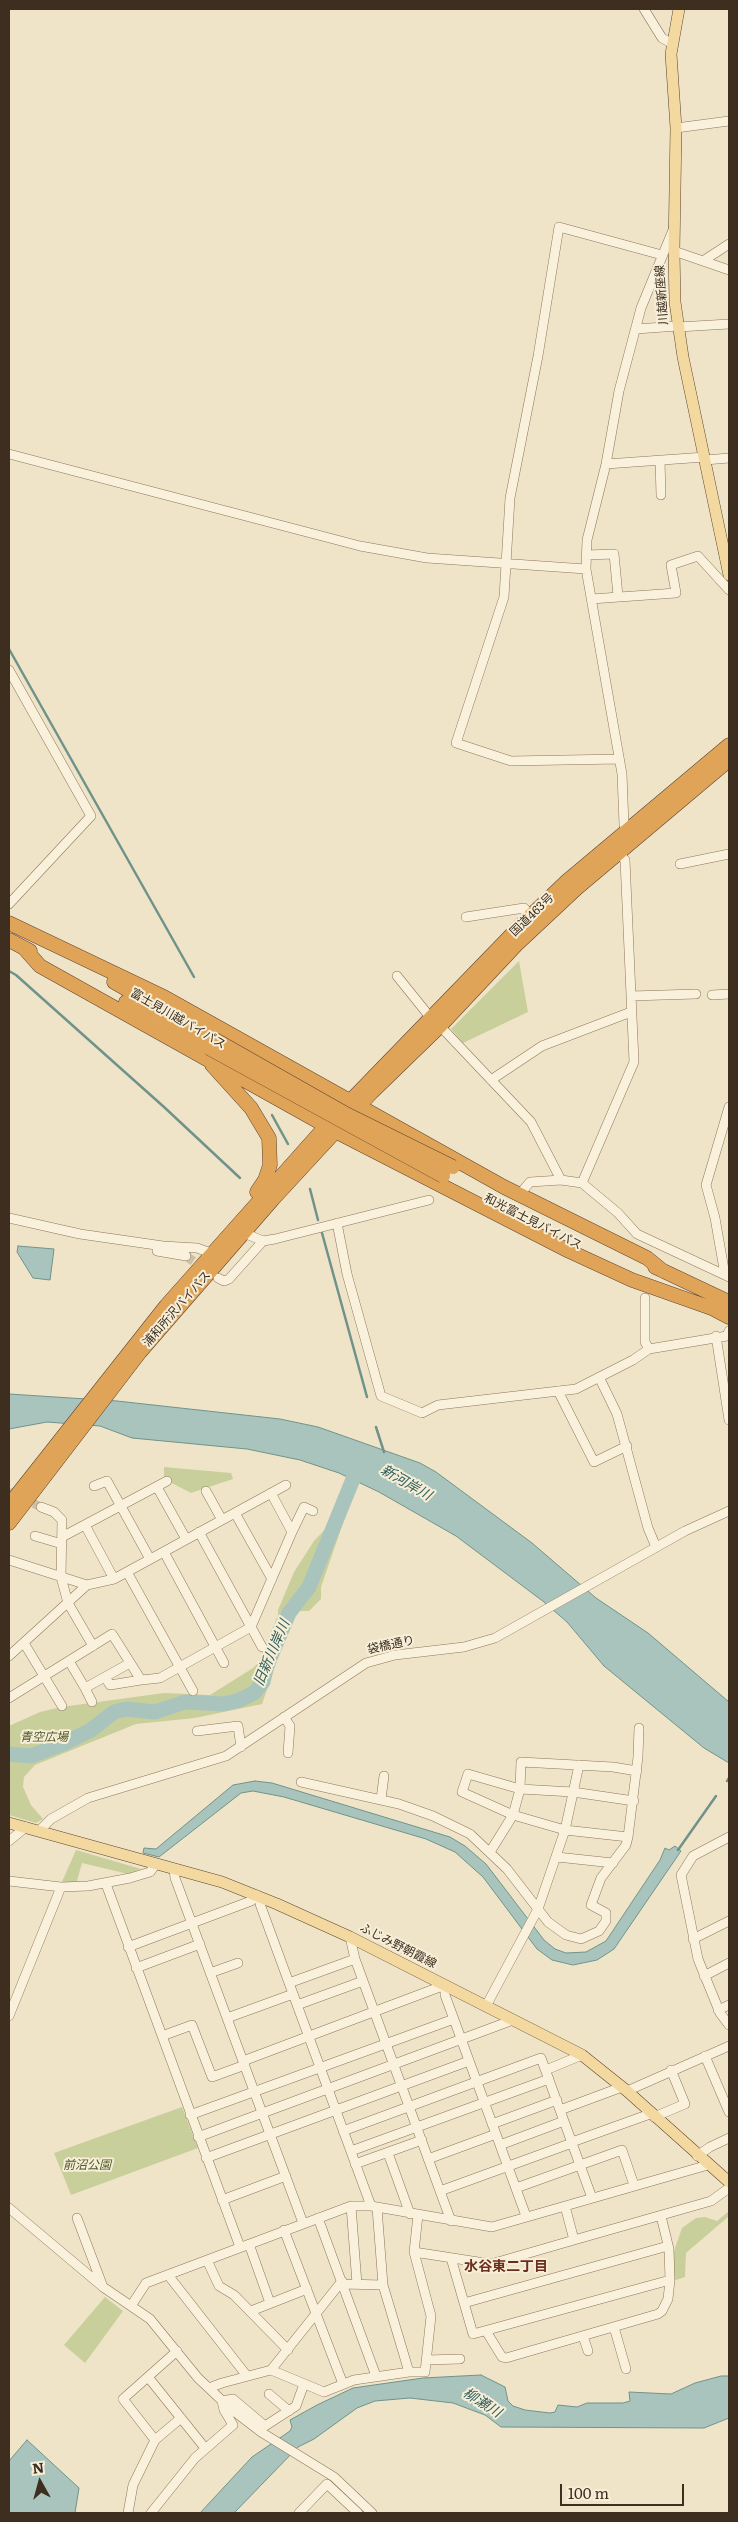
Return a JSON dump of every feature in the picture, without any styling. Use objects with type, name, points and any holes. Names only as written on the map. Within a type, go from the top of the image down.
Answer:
[{"type":"highway","name":"国道463号","points":[[343,1117],[435,1021],[532,915],[627,830],[729,744]]},
{"type":"highway","name":"国道463号","points":[[435,1021],[618,853],[729,760]]},
{"type":"highway","name":"富士見川越バイパス","points":[[9,923],[210,1048]]},
{"type":"highway","points":[[9,923],[164,997],[343,1117],[569,1251],[632,1280],[714,1309]]},
{"type":"highway","name":"富士見川越バイパス","points":[[9,940],[343,1117]]},
{"type":"highway","points":[[210,1048],[343,1117],[520,1194],[647,1258],[663,1271]]},
{"type":"highway","points":[[210,1048],[214,1070],[251,1108],[269,1138],[271,1157],[265,1180],[246,1206],[242,1227]]},
{"type":"highway","name":"浦和所沢バイパス","points":[[9,1505],[43,1460],[110,1382],[167,1320],[242,1227],[343,1117]]},
{"type":"highway","name":"和光富士見バイパス","points":[[343,1117],[448,1172],[571,1243],[729,1317]]},
{"type":"highway","name":"和光富士見バイパス","points":[[448,1172],[729,1302]]},
{"type":"highway","name":"浦和所沢バイパス","points":[[9,1524],[58,1460],[110,1382],[211,1253],[242,1227]]},
{"type":"main road","name":"川越新座線","points":[[679,9],[671,44],[676,128],[674,250],[678,327],[729,575]]},
{"type":"main road","name":"ふじみ野朝霞線","points":[[9,1823],[174,1869],[258,1896],[350,1937],[582,2055],[625,2089],[697,2156],[729,2182]]},
{"type":"street","points":[[644,9],[662,38],[671,44]]},
{"type":"street","points":[[676,128],[729,121]]},
{"type":"street","points":[[619,759],[511,760],[456,743],[500,614],[507,563],[510,498],[538,356],[559,227],[662,256]]},
{"type":"street","points":[[627,830],[624,825],[624,788],[586,569],[587,540],[606,464],[611,427],[636,329],[650,282],[674,230]]},
{"type":"street","points":[[703,261],[729,244]]},
{"type":"street","points":[[674,250],[729,270]]},
{"type":"street","points":[[636,329],[729,324]]},
{"type":"street","points":[[9,454],[360,546],[427,558],[586,569]]},
{"type":"street","points":[[606,464],[729,458]]},
{"type":"street","points":[[660,460],[661,495]]},
{"type":"street","points":[[587,555],[614,554],[618,596]]},
{"type":"street","points":[[591,599],[676,593],[671,565],[698,556],[729,590]]},
{"type":"street","points":[[9,670],[91,816],[9,904]]},
{"type":"street","points":[[582,1183],[634,1062],[625,860],[618,853]]},
{"type":"street","points":[[680,864],[729,854]]},
{"type":"street","points":[[466,917],[524,908],[532,915]]},
{"type":"street","points":[[397,976],[435,1021],[531,1122],[560,1180]]},
{"type":"street","points":[[631,996],[696,994]]},
{"type":"street","points":[[712,995],[729,994]]},
{"type":"street","points":[[491,1080],[542,1046],[631,1012]]},
{"type":"street","points":[[727,1276],[706,1186],[728,1116],[729,1107]]},
{"type":"street","points":[[520,1194],[530,1182],[560,1180],[582,1183],[618,1213],[637,1234],[727,1276]]},
{"type":"street","points":[[218,1278],[224,1281],[229,1279],[263,1241],[429,1200]]},
{"type":"street","points":[[9,1218],[116,1240],[197,1248],[211,1253]]},
{"type":"street","points":[[337,1223],[347,1274],[381,1396],[422,1413],[438,1405],[576,1389],[633,1360],[649,1349],[659,1349],[716,1336],[729,1335]]},
{"type":"street","points":[[242,1227],[263,1241]]},
{"type":"street","points":[[116,1240],[128,1246],[186,1256]]},
{"type":"street","points":[[645,1298],[645,1342],[649,1349]]},
{"type":"street","points":[[716,1336],[729,1420]]},
{"type":"street","points":[[599,1377],[617,1414],[648,1528],[656,1546]]},
{"type":"street","points":[[558,1391],[594,1462],[627,1446]]},
{"type":"street","points":[[94,1486],[107,1480],[150,1559]]},
{"type":"street","points":[[35,1536],[62,1540],[85,1525],[167,1482]]},
{"type":"street","points":[[9,1560],[87,1585],[114,1579],[286,1485]]},
{"type":"street","points":[[157,1486],[186,1539]]},
{"type":"street","points":[[206,1491],[222,1520]]},
{"type":"street","points":[[272,1493],[292,1532]]},
{"type":"street","points":[[41,1507],[59,1516],[62,1520],[61,1577],[68,1603],[93,1646]]},
{"type":"street","points":[[105,1678],[110,1685],[160,1678],[251,1627],[304,1507],[313,1511]]},
{"type":"street","name":"袋橋通り","points":[[39,1831],[51,1819],[88,1798],[214,1761],[242,1747],[366,1663],[395,1655],[464,1647],[481,1643],[527,1620],[656,1546],[729,1511]]},
{"type":"street","points":[[235,1513],[272,1579]]},
{"type":"street","points":[[85,1525],[114,1579]]},
{"type":"street","points":[[199,1532],[262,1647]]},
{"type":"street","points":[[164,1552],[224,1662]]},
{"type":"street","points":[[127,1572],[193,1691]]},
{"type":"street","points":[[9,1656],[87,1585]]},
{"type":"street","points":[[9,1698],[112,1634],[141,1680]]},
{"type":"street","points":[[24,1643],[62,1706]]},
{"type":"street","points":[[69,1661],[92,1702]]},
{"type":"street","points":[[85,1688],[130,1663]]},
{"type":"street","points":[[284,1717],[290,1726],[288,1753]]},
{"type":"street","points":[[197,1731],[238,1726],[242,1747]]},
{"type":"street","points":[[301,1782],[380,1799],[445,1821],[470,1834],[512,1874],[536,1914],[575,1939],[591,1936],[598,1931],[610,1915],[591,1906],[601,1878],[626,1845],[634,1801],[639,1728]]},
{"type":"street","points":[[490,1852],[513,1815],[520,1789],[521,1762],[637,1771]]},
{"type":"street","points":[[486,2006],[536,1914],[565,1830],[579,1765]]},
{"type":"street","points":[[628,1837],[565,1830],[513,1815],[462,1792],[468,1774],[520,1789],[573,1792],[634,1801]]},
{"type":"street","points":[[380,1799],[384,1776]]},
{"type":"street","points":[[9,1841],[26,1828]]},
{"type":"street","points":[[729,1837],[693,1856],[681,1875],[686,1892],[693,1939],[704,1976],[718,2010],[729,2025]]},
{"type":"street","points":[[557,1857],[612,1863]]},
{"type":"street","points":[[9,1881],[61,1887],[106,1884],[150,1872],[156,1864]]},
{"type":"street","points":[[174,1869],[175,1878],[304,2223]]},
{"type":"street","points":[[106,1884],[190,2116],[240,2247]]},
{"type":"street","points":[[9,2016],[61,1887]]},
{"type":"street","points":[[128,1947],[251,1901],[258,1896],[335,2110],[374,2207],[383,2285],[408,2372]]},
{"type":"street","points":[[693,1939],[729,1921]]},
{"type":"street","points":[[350,1937],[355,1959],[451,2221]]},
{"type":"street","points":[[136,1968],[200,1944]]},
{"type":"street","points":[[289,1983],[355,1959]]},
{"type":"street","points":[[210,1973],[238,1963]]},
{"type":"street","points":[[704,1976],[729,1963]]},
{"type":"street","points":[[297,2005],[363,1980]]},
{"type":"street","points":[[162,2036],[192,2024],[212,2077],[308,2037],[445,1986],[445,1995],[526,2216]]},
{"type":"street","points":[[227,2018],[293,1994]]},
{"type":"street","points":[[718,2010],[729,2005]]},
{"type":"street","points":[[190,2116],[454,2019]]},
{"type":"street","points":[[198,2136],[513,2020]]},
{"type":"street","points":[[560,2110],[625,2089],[729,2046]]},
{"type":"street","points":[[351,2151],[485,2103],[547,2075],[582,2055]]},
{"type":"street","points":[[705,2056],[729,2112]]},
{"type":"street","points":[[343,2131],[541,2058],[592,2198]]},
{"type":"street","points":[[206,2158],[469,2060]]},
{"type":"street","points":[[440,2191],[572,2142],[685,2104],[671,2070]]},
{"type":"street","points":[[492,2124],[556,2100]]},
{"type":"street","points":[[500,2144],[564,2121]]},
{"type":"street","points":[[428,2159],[496,2134]]},
{"type":"street","points":[[697,2156],[729,2138]]},
{"type":"street","points":[[356,2164],[422,2140]]},
{"type":"street","points":[[516,2188],[622,2150],[634,2185]]},
{"type":"street","points":[[270,2370],[324,2392],[343,2384],[376,2376],[425,2372],[431,2316],[414,2252],[414,2214],[388,2153]]},
{"type":"street","points":[[131,2306],[146,2283],[351,2206],[374,2207],[487,2227],[708,2165]]},
{"type":"street","points":[[222,2200],[286,2176]]},
{"type":"street","points":[[414,2252],[491,2264],[711,2201],[729,2188]]},
{"type":"street","points":[[351,2206],[357,2284]]},
{"type":"street","points":[[565,2206],[574,2240]]},
{"type":"street","points":[[9,2208],[103,2287],[150,2319],[209,2388],[231,2409],[261,2432],[334,2477],[372,2513]]},
{"type":"street","points":[[486,2331],[502,2357],[506,2358],[662,2311],[668,2299],[670,2280],[668,2246],[661,2216]]},
{"type":"street","points":[[77,2218],[103,2287]]},
{"type":"street","points":[[318,2218],[376,2376]]},
{"type":"street","points":[[284,2230],[343,2384]]},
{"type":"street","points":[[249,2244],[270,2303]]},
{"type":"street","points":[[464,2303],[668,2246]]},
{"type":"street","points":[[451,2258],[473,2334],[670,2280]]},
{"type":"street","points":[[207,2260],[219,2286],[234,2295],[288,2350]]},
{"type":"street","points":[[291,2276],[301,2273]]},
{"type":"street","points":[[168,2274],[247,2376]]},
{"type":"street","points":[[342,2282],[383,2285]]},
{"type":"street","points":[[209,2388],[270,2370],[342,2282]]},
{"type":"street","points":[[251,2311],[307,2289]]},
{"type":"street","points":[[614,2327],[626,2370]]},
{"type":"street","points":[[583,2336],[588,2351]]},
{"type":"street","points":[[155,2440],[123,2399],[177,2351]]},
{"type":"street","points":[[426,2360],[460,2359]]},
{"type":"street","points":[[148,2377],[205,2448]]},
{"type":"street","points":[[222,2401],[233,2399],[265,2426],[296,2406],[304,2384]]},
{"type":"street","points":[[269,2394],[289,2411]]},
{"type":"street","points":[[151,2513],[205,2448],[233,2425],[224,2410],[222,2401]]},
{"type":"street","points":[[128,2513],[133,2485],[155,2440],[181,2418]]},
{"type":"street","points":[[299,2513],[327,2484],[358,2513]]},
{"type":"green space","points":[[519,961],[528,1012],[463,1043],[451,1029]]},
{"type":"green space","points":[[164,1467],[231,1473],[233,1479],[191,1493],[164,1479]]},
{"type":"green space","name":"青空広場","points":[[339,1495],[351,1500],[321,1587],[321,1599],[309,1611],[294,1611],[262,1704],[195,1718],[136,1724],[35,1765],[24,1777],[23,1787],[31,1805],[43,1819],[36,1823],[9,1815],[9,1726],[40,1712],[61,1707],[164,1693],[210,1695],[253,1668],[258,1663],[294,1572],[314,1541],[330,1524]]},
{"type":"green space","points":[[76,1850],[141,1869],[128,1874],[82,1863],[76,1884],[61,1884]]},
{"type":"green space","name":"前沼公園","points":[[182,2107],[198,2148],[71,2195],[54,2153]]},
{"type":"green space","points":[[729,2211],[729,2216],[686,2253],[685,2277],[673,2281],[673,2254],[682,2228],[696,2218],[705,2217],[717,2221]]},
{"type":"green space","points":[[105,2297],[123,2311],[85,2363],[64,2345]]},
{"type":"water","points":[[18,1246],[54,1249],[50,1280],[33,1278],[17,1252]]},
{"type":"water","name":"新河岸川","points":[[9,1394],[117,1401],[280,1419],[318,1427],[420,1463],[436,1472],[532,1543],[596,1598],[648,1633],[729,1702],[729,1763],[704,1748],[604,1666],[567,1622],[544,1602],[456,1536],[379,1492],[339,1473],[300,1460],[247,1449],[132,1438],[100,1426],[47,1422],[9,1429]]},
{"type":"water","points":[[255,1781],[272,1783],[450,1837],[465,1846],[486,1864],[544,1940],[555,1949],[566,1953],[586,1952],[606,1941],[660,1860],[665,1848],[669,1850],[675,1846],[681,1851],[614,1949],[597,1960],[573,1965],[552,1960],[537,1949],[483,1877],[455,1852],[426,1839],[284,1797],[253,1791],[241,1793],[159,1857],[143,1853],[144,1848],[156,1849],[233,1785]]},
{"type":"water","name":"柳瀬川","points":[[481,2375],[505,2387],[508,2401],[513,2406],[525,2410],[550,2413],[555,2412],[558,2405],[577,2407],[587,2403],[623,2403],[630,2401],[629,2392],[671,2394],[695,2383],[721,2376],[729,2376],[729,2418],[704,2428],[501,2427],[485,2415],[453,2403],[410,2398],[375,2401],[357,2408],[314,2439],[298,2447],[234,2513],[200,2513],[252,2457],[290,2431],[292,2427],[290,2420],[317,2405],[353,2388],[423,2378]]},
{"type":"water","points":[[27,2440],[79,2488],[75,2513],[9,2513],[9,2461]]},
{"type":"waterway","points":[[9,649],[194,977]]},
{"type":"waterway","points":[[9,971],[16,975],[164,1107],[240,1178]]},
{"type":"waterway","points":[[272,1115],[288,1144]]},
{"type":"waterway","points":[[310,1189],[318,1220]]},
{"type":"waterway","points":[[322,1233],[367,1397]]},
{"type":"waterway","points":[[376,1427],[384,1452]]},
{"type":"waterway","name":"旧新川岸川","points":[[9,1754],[31,1756],[65,1743],[91,1730],[114,1712],[126,1709],[155,1712],[185,1702],[223,1704],[237,1701],[254,1693],[263,1682],[267,1665],[289,1613],[309,1587],[360,1462]]},
{"type":"waterway","points":[[678,1850],[716,1796]]},
{"type":"tunnel","points":[[186,1256],[204,1269]]},
{"type":"tunnel","points":[[9,1492],[41,1507]]},
{"type":"district","name":"水谷東二丁目","points":[[506,2267]]}]
